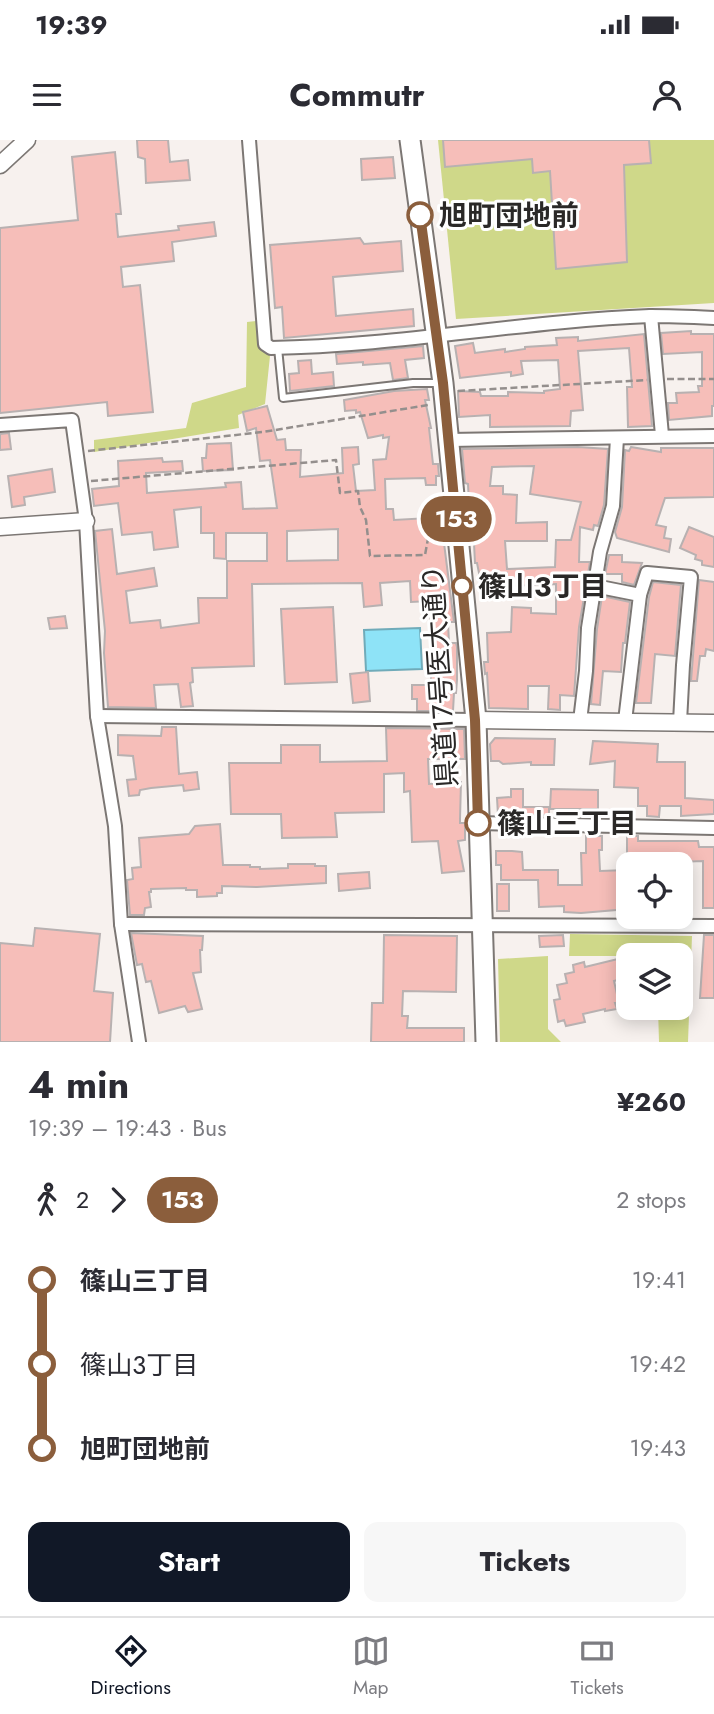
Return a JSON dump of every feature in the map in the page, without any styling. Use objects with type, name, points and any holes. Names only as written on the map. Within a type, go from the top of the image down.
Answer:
[{"type":"main road","name":"県道17号医大通り","points":[[410,140],[449,440],[475,720],[486,1042]]},
{"type":"street","points":[[0,165],[27,140]]},
{"type":"street","points":[[248,140],[265,344],[271,348],[436,337],[572,321],[651,316],[714,318]]},
{"type":"street","points":[[651,316],[662,435]]},
{"type":"street","points":[[0,425],[72,420],[86,521],[97,716],[115,826],[121,924],[139,1042]]},
{"type":"street","points":[[449,440],[714,436]]},
{"type":"street","points":[[580,721],[588,628],[600,552],[612,506],[617,438]]},
{"type":"street","points":[[0,527],[86,521]]},
{"type":"street","points":[[625,721],[640,594],[646,573],[691,577],[680,722]]},
{"type":"street","points":[[595,586],[640,594]]},
{"type":"street","points":[[97,716],[714,723]]},
{"type":"street","points":[[478,823],[714,828]]},
{"type":"street","points":[[121,924],[714,926]]},
{"type":"lane","points":[[278,348],[283,398],[413,383],[442,393]]},
{"type":"path","points":[[76,453],[263,432],[442,393],[657,379],[714,379]]},
{"type":"path","points":[[80,481],[336,460],[340,492],[358,491],[360,507],[366,520],[370,556],[425,555],[430,528],[456,527]]},
{"type":"green space","points":[[438,140],[714,140],[714,303],[456,319]]},
{"type":"green space","points":[[257,321],[260,345],[270,356],[265,404],[238,415],[239,428],[94,452],[94,440],[186,428],[192,403],[246,387],[247,322]]},
{"type":"green space","points":[[570,934],[692,936],[692,943],[616,943],[616,956],[569,956]]},
{"type":"green space","points":[[548,956],[548,1029],[561,1042],[500,1042],[498,959]]},
{"type":"green space","points":[[658,1020],[689,1020],[688,1042],[659,1042]]},
{"type":"water","points":[[420,628],[422,669],[366,671],[364,630]]},
{"type":"building","points":[[137,140],[168,140],[170,162],[188,160],[190,180],[146,183],[145,159],[138,157]]},
{"type":"building","points":[[443,140],[649,140],[651,163],[624,165],[627,262],[556,269],[550,171],[533,173],[532,159],[445,167]]},
{"type":"building","points":[[115,152],[121,214],[116,214],[118,237],[179,230],[178,226],[214,222],[216,236],[172,242],[174,261],[121,267],[123,287],[140,285],[153,412],[108,416],[107,402],[0,413],[0,228],[78,220],[72,157]]},
{"type":"building","points":[[393,157],[395,178],[362,180],[361,159]]},
{"type":"building","points":[[360,238],[364,244],[401,241],[403,271],[333,277],[336,316],[413,309],[414,326],[284,338],[282,307],[275,308],[270,245]]},
{"type":"building","points":[[691,331],[691,334],[714,334],[712,416],[669,420],[668,403],[677,403],[676,393],[699,392],[698,386],[702,386],[702,352],[663,354],[661,333]]},
{"type":"building","points":[[644,334],[652,426],[628,427],[627,387],[632,387],[629,348],[578,351],[583,410],[571,411],[570,426],[490,427],[490,415],[459,417],[458,391],[480,392],[481,396],[508,396],[508,392],[544,393],[560,389],[558,360],[521,361],[523,374],[511,376],[511,372],[460,378],[455,346],[473,343],[475,353],[505,349],[505,352],[525,347],[557,345],[556,338],[578,337],[578,341]]},
{"type":"building","points":[[423,346],[424,358],[405,360],[408,378],[393,380],[390,363],[337,364],[336,354]]},
{"type":"building","points":[[311,360],[312,374],[333,372],[334,386],[290,391],[289,374],[299,373],[298,361]]},
{"type":"building","points":[[427,389],[429,400],[425,400],[431,428],[433,464],[438,464],[439,476],[436,476],[436,485],[426,485],[425,478],[385,479],[386,509],[393,509],[394,520],[429,518],[430,533],[441,532],[443,535],[454,622],[448,622],[449,643],[456,643],[457,647],[453,711],[417,711],[417,699],[412,699],[412,685],[431,685],[431,644],[430,601],[411,602],[410,581],[380,583],[382,605],[364,607],[362,583],[252,584],[254,666],[192,668],[193,682],[190,683],[193,706],[181,707],[178,684],[154,685],[156,708],[108,707],[105,631],[95,531],[112,529],[117,574],[154,568],[157,586],[126,591],[130,623],[160,620],[161,628],[199,623],[198,598],[227,598],[227,561],[267,561],[267,533],[226,533],[226,559],[214,558],[214,533],[201,533],[201,507],[174,510],[178,547],[154,550],[152,532],[122,535],[118,503],[94,506],[92,489],[119,486],[118,461],[162,458],[163,462],[182,461],[183,471],[146,473],[147,493],[226,487],[225,483],[241,482],[243,509],[277,508],[270,460],[260,461],[256,428],[247,431],[243,412],[267,406],[277,440],[285,439],[286,450],[301,450],[300,477],[343,473],[342,448],[358,447],[359,464],[353,465],[356,491],[375,490],[373,460],[386,459],[389,437],[383,438],[383,435],[368,438],[360,412],[345,411],[344,400],[394,391]],"holes":[[[338,529],[338,560],[287,561],[287,531]]]},
{"type":"building","points":[[9,433],[11,449],[0,450],[0,434]]},
{"type":"building","points":[[231,443],[233,470],[203,471],[202,458],[206,458],[207,444]]},
{"type":"building","points":[[631,447],[661,452],[661,448],[714,448],[714,497],[665,498],[656,525],[666,527],[664,538],[671,539],[669,552],[617,538],[615,532],[622,507],[625,450],[629,451]]},
{"type":"building","points":[[462,449],[608,449],[604,505],[598,526],[594,525],[593,530],[580,527],[579,562],[590,562],[579,627],[574,696],[560,695],[560,710],[548,709],[549,686],[528,686],[528,709],[489,708],[484,662],[488,662],[487,633],[511,632],[512,607],[531,608],[531,613],[556,614],[556,584],[511,586],[507,573],[480,578],[475,563],[472,504],[469,504],[468,484],[465,483]],"holes":[[[534,466],[530,494],[581,502],[571,540],[556,540],[555,567],[507,569],[505,541],[547,541],[547,522],[516,523],[517,495],[503,494],[503,486],[490,486],[492,467]]]},
{"type":"building","points":[[52,469],[55,492],[24,497],[25,505],[12,507],[8,476]]},
{"type":"building","points":[[689,527],[714,537],[714,567],[702,565],[702,561],[695,559],[696,555],[680,548]]},
{"type":"building","points":[[609,555],[622,555],[622,562],[642,563],[634,585],[622,582],[622,574],[605,574]]},
{"type":"building","points":[[699,580],[714,582],[714,651],[706,649],[705,656],[700,656],[697,681],[691,681]]},
{"type":"building","points":[[653,582],[681,585],[675,656],[655,654],[651,703],[636,703],[649,597]]},
{"type":"building","points":[[602,596],[630,602],[621,672],[603,671],[600,705],[591,704]]},
{"type":"building","points":[[333,607],[337,682],[285,684],[281,609]]},
{"type":"building","points":[[65,616],[67,628],[50,629],[48,618]]},
{"type":"building","points":[[368,672],[370,701],[353,703],[350,674]]},
{"type":"building","points":[[162,727],[176,727],[179,774],[197,772],[199,789],[184,791],[183,785],[151,788],[140,790],[139,795],[129,796],[127,780],[136,779],[133,756],[118,755],[118,735],[161,736]]},
{"type":"building","points":[[386,728],[464,729],[465,759],[428,759],[429,784],[461,782],[460,823],[465,823],[465,840],[458,841],[464,871],[442,873],[438,841],[412,842],[410,791],[404,792],[404,773],[384,774],[384,812],[335,813],[337,837],[282,838],[281,814],[231,814],[229,763],[281,763],[281,745],[320,745],[320,762],[387,761]]},
{"type":"building","points":[[495,738],[555,739],[554,765],[531,765],[531,762],[503,764],[491,761],[490,744]]},
{"type":"building","points":[[593,741],[658,744],[657,762],[685,762],[685,798],[714,800],[714,814],[681,816],[681,806],[660,806],[659,817],[647,816],[647,806],[638,806],[638,788],[614,787],[615,761],[590,764]]},
{"type":"building","points":[[511,789],[523,789],[523,807],[549,807],[549,815],[498,815],[497,798],[511,797]]},
{"type":"building","points":[[551,789],[598,790],[598,809],[550,809]]},
{"type":"building","points":[[220,824],[223,865],[250,865],[260,869],[288,868],[288,864],[315,864],[326,866],[326,883],[222,886],[222,893],[217,893],[217,896],[197,897],[197,890],[186,888],[151,889],[151,907],[145,908],[144,915],[130,915],[127,880],[133,879],[132,868],[141,867],[139,838],[189,834],[195,826]]},
{"type":"building","points":[[586,836],[602,836],[602,850],[599,850],[600,871],[616,870],[616,910],[581,913],[564,912],[564,906],[539,907],[538,880],[501,880],[501,865],[496,865],[496,851],[522,852],[523,870],[558,870],[558,885],[582,885],[581,853],[586,853]]},
{"type":"building","points":[[627,836],[638,836],[638,841],[698,841],[699,847],[714,847],[714,908],[703,908],[703,861],[693,861],[693,852],[627,852]]},
{"type":"building","points":[[369,872],[370,888],[339,891],[338,874]]},
{"type":"building","points":[[497,884],[509,884],[509,911],[497,911]]},
{"type":"building","points":[[35,928],[100,934],[94,991],[113,993],[110,1042],[0,1042],[0,943],[33,946]]},
{"type":"building","points":[[131,933],[203,936],[200,950],[201,972],[193,973],[202,1009],[188,1012],[185,1006],[159,1013],[151,981],[146,982],[142,964],[137,965]]},
{"type":"building","points":[[384,935],[457,936],[456,992],[403,991],[402,1016],[408,1016],[407,1028],[464,1028],[464,1042],[371,1042],[372,1003],[383,1003]]},
{"type":"building","points":[[563,935],[564,946],[540,947],[539,936]]},
{"type":"building","points":[[704,935],[714,935],[714,998],[700,998]]},
{"type":"building","points":[[616,959],[616,1009],[583,1014],[585,1022],[566,1026],[564,1020],[558,1022],[554,1000],[560,999],[557,985],[567,983],[565,974],[574,972],[573,965],[584,962],[585,967]]},
{"type":"bus line","name":"153","points":[[420,215],[443,383],[475,720],[478,823]]},
{"type":"place","name":"旭町団地前","points":[[420,215]]},
{"type":"place","name":"篠山3丁目","points":[[462,586]]},
{"type":"place","name":"篠山三丁目","points":[[478,823]]}]
